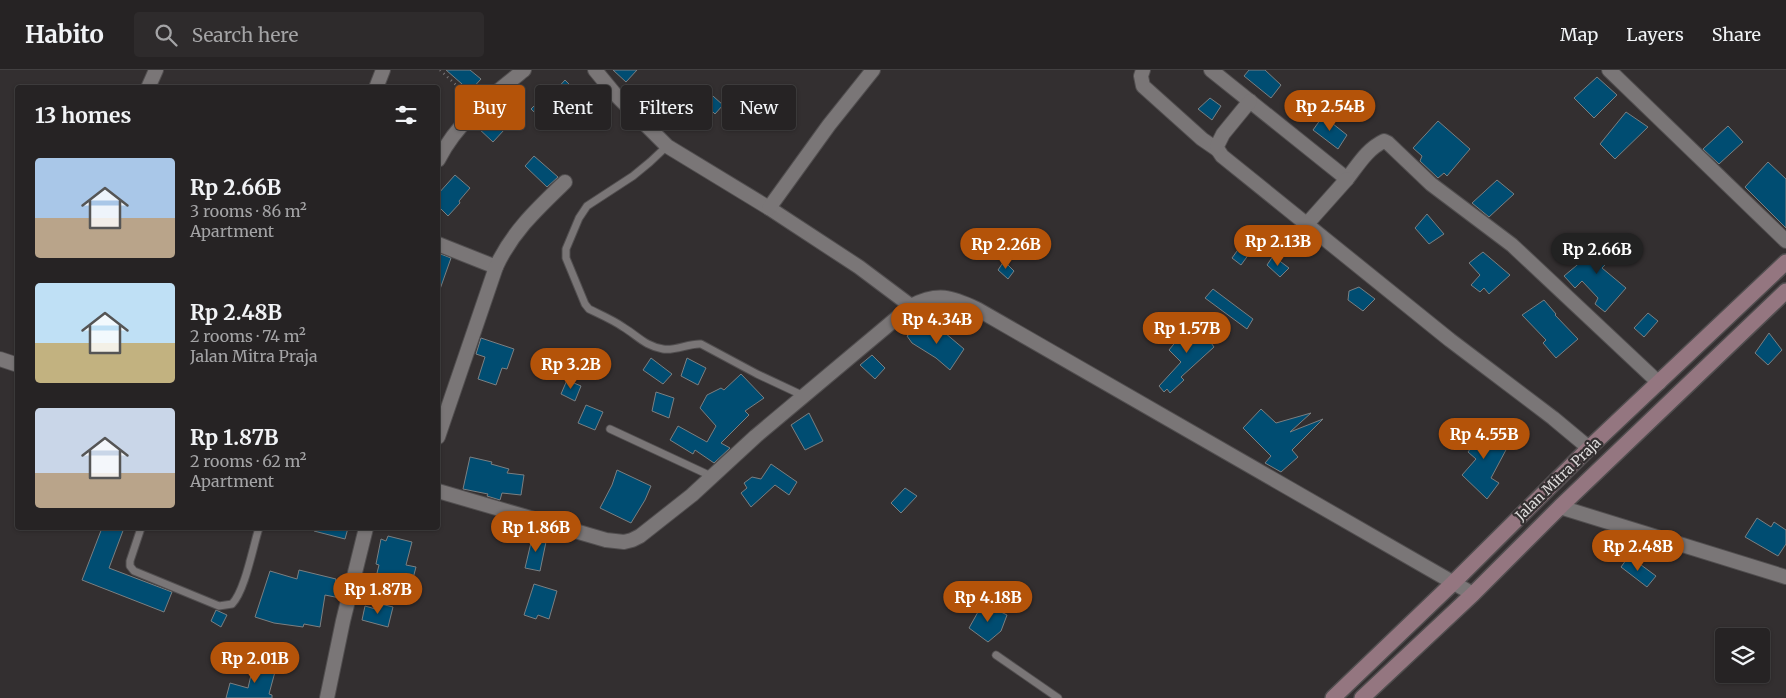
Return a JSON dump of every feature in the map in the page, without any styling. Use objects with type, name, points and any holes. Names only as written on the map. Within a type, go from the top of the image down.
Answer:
[{"type":"street","points":[[149,85],[156,70]]},
{"type":"street","points":[[377,85],[383,70]]},
{"type":"street","points":[[505,85],[524,70]]},
{"type":"street","points":[[595,70],[614,93],[667,146],[769,208],[911,306]]},
{"type":"street","points":[[769,208],[873,70]]},
{"type":"street","points":[[1143,70],[1141,76],[1143,86],[1202,139],[1218,150],[1222,156],[1450,340],[1553,418],[1589,448]]},
{"type":"street","points":[[1211,70],[1347,179]]},
{"type":"street","points":[[1609,70],[1786,240]]},
{"type":"street","points":[[1218,150],[1217,146],[1223,134],[1250,101]]},
{"type":"street","points":[[440,157],[459,130]]},
{"type":"street","points":[[1306,225],[1347,179],[1364,156],[1376,144],[1388,143],[1431,184],[1512,245],[1660,383]]},
{"type":"street","points":[[440,431],[504,248],[514,234],[565,182]]},
{"type":"street","points":[[440,245],[496,267]]},
{"type":"street","name":"Jalan Mitra Praja","points":[[1333,698],[1453,583],[1589,448],[1786,262]]},
{"type":"street","name":"Jalan Mitra Praja","points":[[1362,698],[1473,594],[1560,507],[1786,291]]},
{"type":"street","points":[[440,492],[606,540],[624,542],[632,540],[640,536],[692,494],[911,306],[933,297],[944,297],[957,300],[977,309],[1473,594]]},
{"type":"street","points":[[0,359],[15,364]]},
{"type":"street","points":[[1560,507],[1786,577]]},
{"type":"street","points":[[327,698],[343,620],[366,530]]},
{"type":"lane","points":[[667,146],[633,176],[587,206],[579,218],[566,249],[566,258],[586,304],[590,309],[623,327],[651,346],[665,350],[701,344],[757,374],[804,396]]},
{"type":"lane","points":[[610,428],[711,476]]},
{"type":"lane","points":[[140,530],[130,562],[131,568],[139,574],[219,606],[232,604],[238,596],[258,530]]},
{"type":"lane","points":[[996,655],[1058,698]]},
{"type":"path","points":[[440,70],[457,85]]},
{"type":"building","points":[[446,70],[470,70],[481,79],[476,85],[463,85]]},
{"type":"building","points":[[613,70],[637,70],[626,82]]},
{"type":"building","points":[[1249,70],[1265,70],[1281,85],[1271,98],[1244,76]]},
{"type":"building","points":[[1597,77],[1617,95],[1594,118],[1574,98]]},
{"type":"building","points":[[565,80],[570,85],[560,85]]},
{"type":"building","points":[[712,95],[722,104],[715,114],[712,111]]},
{"type":"building","points":[[1210,98],[1221,106],[1212,120],[1198,109]]},
{"type":"building","points":[[1626,112],[1648,127],[1615,159],[1600,144]]},
{"type":"building","points":[[1323,116],[1347,135],[1338,149],[1313,130]]},
{"type":"building","points":[[1438,121],[1470,149],[1447,176],[1444,173],[1438,178],[1420,161],[1422,156],[1413,148]]},
{"type":"building","points":[[1728,126],[1743,142],[1719,164],[1703,149]]},
{"type":"building","points":[[480,130],[504,130],[493,142]]},
{"type":"building","points":[[534,156],[558,177],[547,187],[525,166]]},
{"type":"building","points":[[1768,162],[1786,179],[1786,228],[1745,187]]},
{"type":"building","points":[[455,175],[470,188],[448,216],[440,208],[440,192]]},
{"type":"building","points":[[1497,180],[1514,194],[1489,217],[1472,203]]},
{"type":"building","points":[[1427,214],[1444,234],[1429,244],[1415,228]]},
{"type":"building","points":[[1247,237],[1257,243],[1241,265],[1232,258]]},
{"type":"building","points":[[1594,237],[1614,256],[1602,268],[1626,288],[1605,312],[1595,304],[1598,298],[1582,281],[1575,288],[1564,276],[1589,255],[1583,249]]},
{"type":"building","points":[[1483,252],[1510,275],[1489,294],[1484,288],[1480,292],[1471,285],[1480,275],[1469,263]]},
{"type":"building","points":[[440,254],[451,258],[440,289]]},
{"type":"building","points":[[1273,256],[1289,268],[1280,277],[1267,265]]},
{"type":"building","points":[[1004,261],[1014,271],[1008,279],[998,270]]},
{"type":"building","points":[[1359,287],[1375,299],[1363,311],[1348,300],[1349,291]]},
{"type":"building","points":[[1213,289],[1253,319],[1247,329],[1205,298]]},
{"type":"building","points":[[1544,300],[1555,315],[1578,339],[1556,358],[1543,343],[1546,340],[1522,315]]},
{"type":"building","points":[[1648,313],[1658,321],[1644,337],[1634,328]]},
{"type":"building","points":[[1194,319],[1214,347],[1181,377],[1184,380],[1170,393],[1167,389],[1164,392],[1159,386],[1181,362],[1169,350]]},
{"type":"building","points":[[923,324],[933,334],[938,327],[964,349],[950,370],[936,358],[912,343],[907,336]]},
{"type":"building","points":[[1769,333],[1782,350],[1768,365],[1755,353]]},
{"type":"building","points":[[481,338],[514,349],[507,369],[502,368],[496,385],[478,379],[485,357],[476,354]]},
{"type":"building","points":[[872,355],[885,368],[875,379],[860,365]]},
{"type":"building","points":[[651,358],[672,374],[663,384],[643,370]]},
{"type":"building","points":[[687,358],[706,368],[698,385],[681,376]]},
{"type":"building","points":[[741,374],[764,398],[745,411],[749,415],[721,443],[730,448],[714,463],[695,450],[693,454],[670,440],[678,426],[707,442],[716,426],[700,408],[707,395],[721,388],[724,390]]},
{"type":"building","points":[[567,380],[581,386],[575,401],[561,394]]},
{"type":"building","points":[[656,392],[674,398],[669,418],[652,411]]},
{"type":"building","points":[[586,405],[603,412],[595,430],[578,423]]},
{"type":"building","points":[[1261,409],[1276,423],[1311,413],[1290,432],[1323,419],[1292,450],[1298,457],[1281,472],[1265,463],[1271,456],[1243,428]]},
{"type":"building","points":[[809,413],[823,441],[805,450],[791,425]]},
{"type":"building","points":[[1475,423],[1507,448],[1491,478],[1499,483],[1487,499],[1462,475],[1476,459],[1468,452],[1475,442],[1465,431]]},
{"type":"building","points":[[470,457],[492,462],[491,464],[509,469],[507,473],[524,475],[521,495],[502,493],[500,500],[487,496],[488,494],[463,489]]},
{"type":"building","points":[[771,464],[797,482],[789,495],[775,485],[751,507],[741,493],[747,488],[744,483],[752,477],[761,479]]},
{"type":"building","points":[[617,470],[651,486],[631,523],[600,508],[612,485]]},
{"type":"building","points":[[905,488],[917,496],[901,513],[891,503]]},
{"type":"building","points":[[1757,518],[1771,527],[1774,522],[1786,530],[1786,544],[1778,556],[1745,537]]},
{"type":"building","points":[[101,530],[123,530],[109,568],[172,592],[164,612],[82,580]]},
{"type":"building","points":[[314,530],[347,530],[345,539]]},
{"type":"building","points":[[533,534],[547,537],[540,571],[525,568]]},
{"type":"building","points":[[388,536],[412,542],[406,565],[416,567],[411,586],[383,578],[384,575],[377,573],[379,565],[376,564],[381,539],[386,541]]},
{"type":"building","points":[[1629,556],[1656,576],[1647,587],[1621,567]]},
{"type":"building","points":[[299,570],[336,579],[335,586],[342,588],[340,598],[325,595],[320,627],[304,624],[303,627],[274,623],[255,617],[270,571],[297,579]]},
{"type":"building","points":[[534,584],[557,591],[549,619],[538,615],[536,619],[524,615]]},
{"type":"building","points":[[983,603],[1007,615],[1001,631],[988,642],[969,628]]},
{"type":"building","points":[[381,604],[393,607],[388,627],[362,620],[365,606],[379,610]]},
{"type":"building","points":[[216,610],[227,615],[221,627],[211,621]]},
{"type":"building","points":[[254,662],[276,668],[269,694],[272,695],[272,698],[226,698],[230,683],[248,688]]}]
